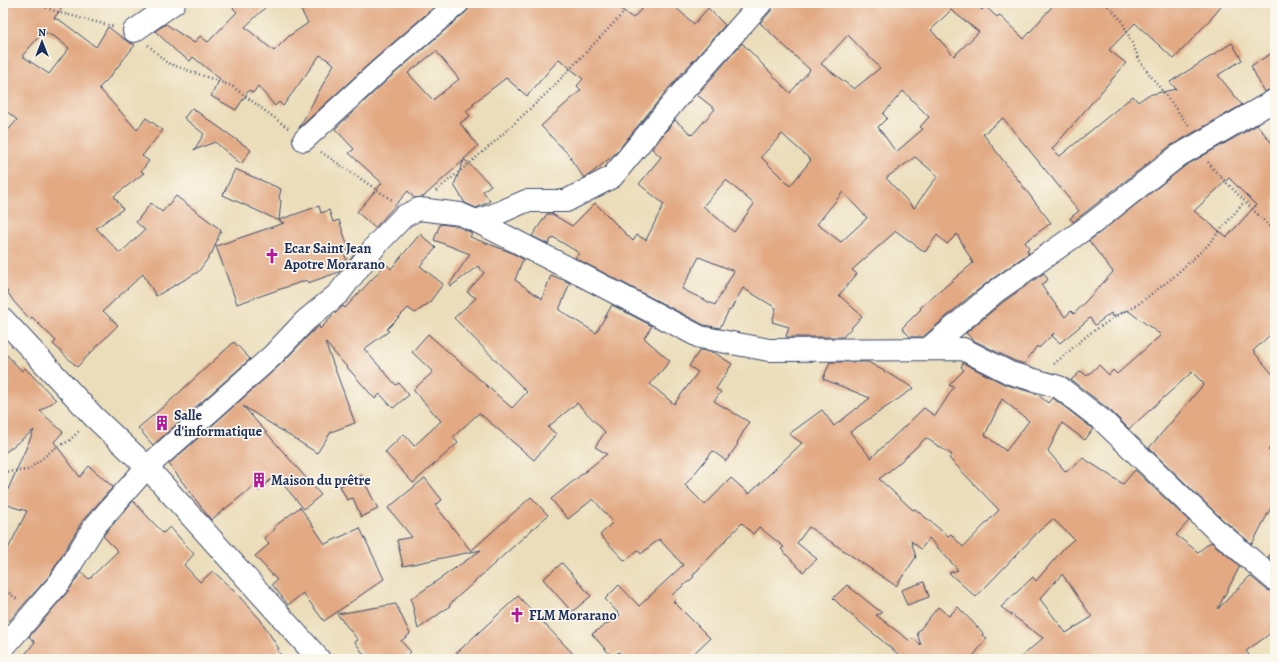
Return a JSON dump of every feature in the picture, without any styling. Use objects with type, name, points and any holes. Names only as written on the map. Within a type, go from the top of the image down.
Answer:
[{"type":"street","points":[[134,31],[174,3]]},
{"type":"street","points":[[304,140],[379,71],[458,3]]},
{"type":"street","points":[[476,221],[526,201],[566,201],[612,177],[678,97],[761,3]]},
{"type":"street","points":[[928,349],[995,292],[1093,223],[1178,156],[1275,100]]},
{"type":"street","points":[[3,648],[60,582],[94,528],[146,467],[272,356],[305,321],[339,293],[377,244],[404,216],[415,211],[460,214],[476,221],[700,337],[769,350],[963,349],[1010,373],[1059,387],[1102,421],[1215,529],[1275,580]]},
{"type":"street","points":[[3,319],[94,417],[146,467],[319,659]]},
{"type":"path","points":[[35,3],[57,12],[134,31],[167,63],[232,86],[304,140],[415,211],[440,187],[492,145],[547,94],[634,3]]},
{"type":"path","points":[[1105,3],[1122,21],[1141,63],[1182,118],[1216,172],[1275,232]]},
{"type":"path","points":[[1037,380],[1089,334],[1137,305],[1171,279],[1207,246],[1244,202]]},
{"type":"path","points":[[3,472],[28,470],[55,448],[69,441],[94,417]]},
{"type":"building","points":[[3,3],[66,3],[54,18],[61,21],[96,47],[108,27],[128,42],[135,45],[99,88],[137,130],[146,118],[163,130],[142,156],[149,161],[141,171],[144,173],[114,196],[123,209],[96,228],[120,253],[145,230],[136,222],[151,203],[162,212],[176,196],[221,230],[212,253],[198,272],[156,296],[143,274],[103,311],[118,325],[77,367],[53,344],[56,341],[32,317],[30,319],[14,302],[3,285],[3,136],[17,120],[3,108]],"holes":[[[43,32],[55,37],[69,48],[49,74],[22,56]]]},
{"type":"building","points":[[228,3],[270,3],[245,27],[274,51],[289,36],[308,23],[297,3],[439,3],[371,62],[299,128],[334,64],[320,55],[283,106],[279,102],[275,106],[258,86],[253,93],[249,90],[236,110],[211,96],[220,79],[193,57],[190,61],[177,52],[155,31],[166,24],[194,43],[200,36],[208,42],[237,12]]},
{"type":"building","points":[[470,3],[612,3],[633,18],[647,3],[671,3],[694,24],[708,8],[725,25],[668,89],[614,155],[584,178],[570,158],[571,157],[541,126],[581,90],[577,86],[583,79],[559,59],[527,96],[506,78],[472,104],[474,105],[466,111],[470,116],[460,123],[478,146],[464,159],[491,185],[483,191],[490,201],[476,208],[465,203],[454,185],[464,160],[423,197],[414,198],[408,191],[375,228],[357,212],[382,183],[349,153],[354,149],[335,129],[387,80],[470,7]],"holes":[[[436,51],[459,79],[433,100],[408,73]]]},
{"type":"building","points":[[773,3],[973,3],[982,10],[985,6],[997,17],[999,15],[1024,39],[1055,3],[1224,3],[1174,59],[1135,23],[1109,50],[1126,63],[1052,149],[1060,156],[1133,96],[1138,102],[1148,95],[1176,89],[1170,82],[1232,43],[1242,60],[1218,75],[1242,105],[1170,146],[1073,222],[1070,218],[1079,211],[1003,118],[983,134],[1051,223],[1025,242],[1029,248],[1027,250],[1029,253],[969,297],[970,296],[923,337],[910,337],[902,328],[921,309],[920,308],[973,263],[957,234],[947,244],[937,235],[925,252],[896,231],[852,270],[857,274],[839,295],[862,316],[843,337],[786,337],[789,327],[772,322],[776,308],[743,288],[720,328],[704,325],[575,258],[579,253],[553,237],[548,244],[532,236],[547,214],[552,214],[572,226],[595,203],[633,241],[637,235],[646,240],[664,204],[639,184],[661,157],[652,149],[675,120],[692,135],[715,109],[697,95],[742,43],[790,93],[810,70],[760,23],[771,11]],"holes":[[[951,10],[979,32],[954,56],[931,30]],[[848,35],[880,68],[854,89],[821,64]],[[903,91],[929,117],[920,127],[923,129],[896,152],[878,127],[887,118],[883,114]],[[782,134],[811,160],[790,186],[761,157]],[[915,157],[938,176],[914,208],[886,178]],[[726,180],[754,204],[734,232],[703,206]],[[843,192],[867,218],[841,242],[817,224]],[[699,257],[734,271],[715,305],[682,289]]]},
{"type":"building","points":[[1275,51],[1275,88],[1264,92],[1251,66]]},
{"type":"building","points":[[192,108],[251,150],[241,164],[215,142],[194,150],[204,134],[184,118]]},
{"type":"building","points":[[1257,125],[1275,147],[1275,330],[1253,351],[1275,377],[1275,442],[1268,450],[1275,456],[1275,500],[1252,544],[1223,520],[1149,448],[1204,384],[1192,372],[1129,429],[1111,411],[1071,380],[1081,371],[1087,376],[1099,365],[1109,375],[1113,370],[1117,374],[1161,335],[1127,310],[1112,317],[1111,313],[1095,325],[1090,318],[1060,343],[1052,336],[1054,333],[1039,348],[1037,346],[1024,364],[973,340],[966,333],[1003,302],[1044,273],[1048,280],[1041,285],[1065,317],[1071,311],[1074,314],[1113,272],[1089,241],[1185,166]],"holes":[[[1229,178],[1256,205],[1227,237],[1194,211]]]},
{"type":"building","points":[[235,169],[281,189],[279,198],[281,201],[279,220],[319,206],[321,213],[329,210],[333,222],[339,220],[349,250],[344,252],[347,262],[339,272],[308,283],[307,280],[237,304],[216,246],[284,223],[223,195]]},
{"type":"building","points":[[440,224],[457,226],[472,233],[470,237],[510,252],[523,259],[515,280],[542,299],[551,275],[570,283],[559,310],[596,333],[612,305],[652,326],[644,338],[670,361],[650,384],[674,404],[698,372],[689,366],[700,350],[715,353],[732,364],[716,389],[721,392],[714,401],[749,422],[737,443],[738,444],[726,461],[713,451],[685,485],[705,505],[731,478],[749,494],[802,443],[789,434],[822,410],[834,426],[870,398],[823,379],[830,362],[868,362],[914,388],[850,432],[871,458],[924,408],[935,416],[954,387],[949,385],[964,370],[961,367],[963,363],[1004,384],[1037,394],[1048,403],[1053,398],[1093,429],[1085,440],[1062,423],[1048,451],[1066,472],[1083,458],[1123,484],[1135,470],[1189,521],[1176,535],[1198,552],[1211,542],[1240,566],[1218,609],[1250,576],[1267,590],[1275,592],[1275,627],[1267,636],[1246,651],[1252,659],[1019,659],[1043,638],[1001,607],[1033,577],[1036,581],[1064,548],[1074,539],[1053,519],[1039,531],[976,597],[949,573],[958,570],[929,538],[921,549],[911,541],[916,557],[896,586],[809,527],[797,543],[817,559],[803,572],[781,549],[784,547],[759,527],[753,534],[742,523],[693,575],[694,577],[672,595],[676,599],[673,601],[710,638],[688,659],[626,659],[619,652],[612,657],[592,634],[620,615],[605,599],[619,585],[639,606],[683,565],[659,539],[641,554],[638,550],[625,561],[600,535],[613,522],[593,499],[568,519],[551,499],[607,454],[595,447],[605,432],[577,403],[548,427],[556,434],[534,460],[479,413],[453,437],[458,443],[413,483],[385,452],[404,434],[414,446],[441,421],[413,390],[433,372],[412,352],[428,334],[512,408],[527,392],[454,318],[476,298],[467,292],[484,273],[478,266],[451,286],[449,285],[470,254],[434,240]],"holes":[[[1002,399],[1029,421],[1006,451],[985,435]],[[926,438],[952,455],[949,458],[999,510],[963,547],[951,534],[948,536],[915,509],[913,510],[879,479]],[[1062,574],[1092,617],[1066,633],[1040,599]]]},
{"type":"building","points":[[420,234],[436,248],[420,266],[443,284],[429,303],[415,313],[408,308],[387,329],[389,331],[364,349],[396,385],[399,383],[409,395],[393,408],[380,394],[375,399],[325,342],[355,423],[331,432],[317,453],[243,406],[321,495],[304,509],[275,475],[259,491],[254,486],[211,520],[169,464],[280,365],[314,330],[319,326],[320,329],[343,306],[345,308],[386,264],[391,269]]},
{"type":"building","points":[[234,342],[250,359],[153,445],[138,428],[170,401]]},
{"type":"building","points":[[3,351],[22,371],[25,368],[56,400],[40,411],[63,432],[54,442],[80,477],[89,466],[113,487],[83,520],[50,575],[9,621],[3,616],[3,546],[8,549],[27,511],[13,507],[3,501],[34,430],[3,454]]},
{"type":"building","points":[[361,475],[378,509],[361,517],[353,498],[347,500],[340,486]]},
{"type":"building","points":[[425,478],[442,500],[435,505],[471,551],[531,497],[548,515],[450,604],[450,606],[418,629],[411,599],[481,550],[403,566],[397,540],[412,537],[388,508]]},
{"type":"building","points":[[133,501],[163,533],[170,527],[194,554],[184,565],[200,582],[213,571],[236,593],[260,619],[279,649],[277,650],[284,659],[21,659],[35,642],[29,637],[69,590],[81,572],[89,579],[118,551],[103,536]]},
{"type":"building","points":[[300,507],[325,544],[360,528],[384,579],[324,621],[303,593],[288,605],[272,584],[277,580],[255,556],[269,544],[264,538],[275,529],[274,527]]},
{"type":"building","points":[[1275,550],[1275,564],[1268,557]]},
{"type":"building","points":[[562,563],[591,596],[572,612],[543,579]]},
{"type":"building","points":[[924,582],[929,597],[907,605],[901,590]]},
{"type":"building","points":[[847,585],[882,613],[876,615],[910,641],[913,638],[921,645],[917,633],[938,607],[949,616],[958,607],[983,633],[982,635],[987,638],[971,659],[904,659],[833,598]]},
{"type":"building","name":"FLM Morarano","points":[[518,596],[578,659],[450,659]]},
{"type":"building","points":[[396,604],[410,634],[401,641],[411,652],[402,659],[367,659],[355,642],[358,640],[337,614]]},
{"type":"place","name":"Ecar Saint Jean Apotre Morarano","points":[[272,256]]},
{"type":"place","name":"Salle d'informatique","points":[[162,423]]},
{"type":"place","name":"Maison du prêtre","points":[[259,480]]},
{"type":"place","name":"FLM Morarano","points":[[517,615]]}]
